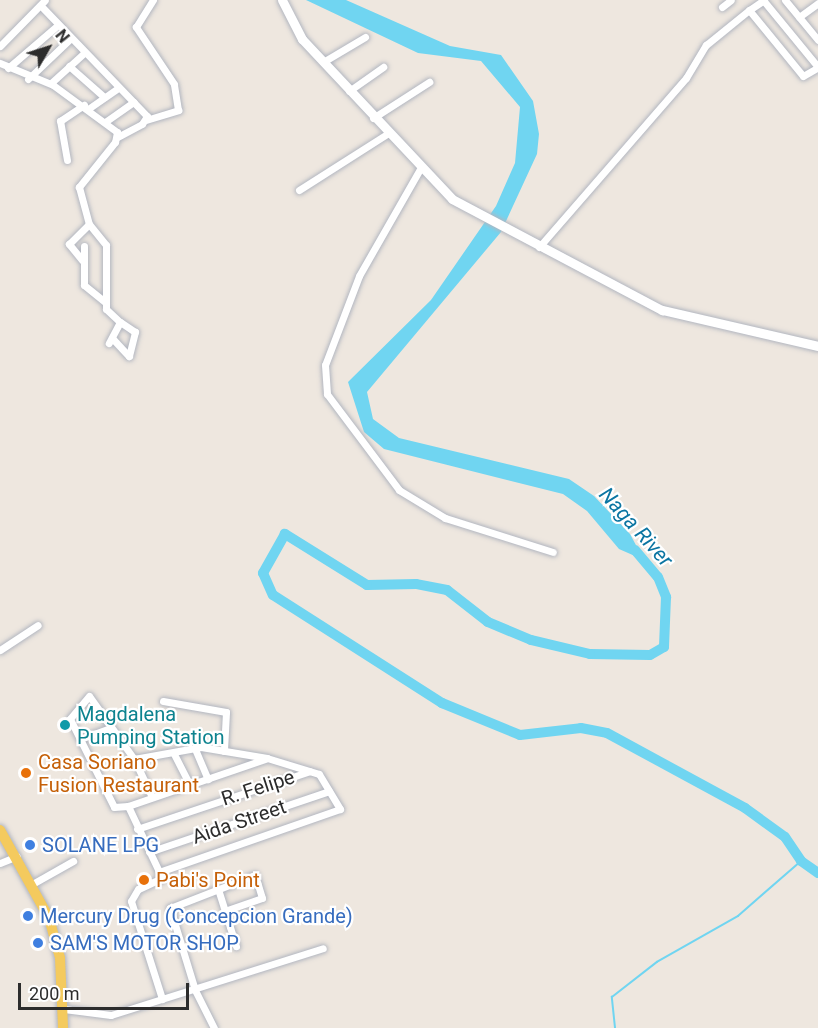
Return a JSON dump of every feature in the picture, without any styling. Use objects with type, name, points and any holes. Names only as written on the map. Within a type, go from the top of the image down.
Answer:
[{"type":"main road","points":[[282,0],[302,39],[387,134],[420,169],[470,209],[662,310],[818,346]]},
{"type":"main road","points":[[0,830],[34,883],[55,936],[64,1009],[63,1028]]},
{"type":"street","points":[[105,302],[106,245],[89,224],[80,183],[118,137],[146,120],[178,110],[174,84],[136,27],[153,0]]},
{"type":"street","points":[[722,8],[731,0]]},
{"type":"street","points":[[539,247],[686,78],[706,45],[749,10],[764,0],[817,67],[802,76],[749,10]]},
{"type":"street","points":[[790,2],[818,40]]},
{"type":"street","points":[[799,16],[818,3]]},
{"type":"street","points":[[0,46],[44,4],[70,39],[134,102],[146,120]]},
{"type":"street","points":[[8,68],[58,25]]},
{"type":"street","points":[[810,30],[818,25]]},
{"type":"street","points":[[323,62],[365,37]]},
{"type":"street","points":[[28,78],[70,39]]},
{"type":"street","points":[[51,84],[84,53]]},
{"type":"street","points":[[0,63],[28,78],[51,84],[105,122],[118,137]]},
{"type":"street","points":[[69,66],[104,98]]},
{"type":"street","points":[[349,91],[382,67]]},
{"type":"street","points":[[373,118],[429,81]]},
{"type":"street","points":[[67,160],[60,121],[118,88]]},
{"type":"street","points":[[105,122],[134,102]]},
{"type":"street","points":[[299,190],[387,134]]},
{"type":"street","points":[[420,169],[359,276],[325,365],[327,394],[399,490],[445,518],[553,552]]},
{"type":"street","points":[[82,260],[69,244],[89,224]]},
{"type":"street","points":[[84,246],[82,260],[84,285],[105,302],[120,322],[135,332],[129,356],[111,341],[120,322]]},
{"type":"street","points":[[0,650],[38,625]]},
{"type":"street","points":[[152,796],[134,759],[89,696],[70,718],[111,803],[128,806],[267,758]]},
{"type":"street","points":[[163,701],[226,712],[224,751]]},
{"type":"street","points":[[80,739],[111,728]]},
{"type":"street","points":[[134,759],[195,749],[267,758],[319,774],[340,809],[335,815],[159,872]]},
{"type":"street","points":[[195,749],[208,779]]},
{"type":"street","points":[[174,754],[190,785]]},
{"type":"street","name":"R. Felipe","points":[[137,829],[310,771]]},
{"type":"street","name":"Aida Street","points":[[149,852],[329,791]]},
{"type":"street","points":[[128,806],[161,880],[138,889],[131,901],[162,999]]},
{"type":"street","points":[[0,863],[18,856]]},
{"type":"street","points":[[34,883],[73,861]]},
{"type":"street","points":[[214,1028],[195,990],[170,909],[255,875],[263,895],[225,911]]},
{"type":"street","points":[[218,889],[236,946]]},
{"type":"street","points":[[64,1009],[111,1015],[323,948]]},
{"type":"water","points":[[306,0],[346,0],[450,46],[501,55],[533,101],[539,134],[537,154],[501,232],[367,392],[373,419],[399,438],[569,479],[594,496],[630,534],[644,560],[619,549],[587,511],[563,494],[384,449],[364,432],[348,382],[431,300],[496,206],[515,163],[520,107],[481,61],[418,53]]},
{"type":"waterway","name":"Naga River","points":[[635,550],[658,577],[666,597],[664,647],[650,655],[590,654],[531,640],[488,622],[447,590],[416,584],[367,585],[285,534],[263,573],[273,595],[442,703],[520,735],[581,728],[607,733],[745,808],[785,837],[801,861],[818,873]]},
{"type":"waterway","points":[[615,1028],[612,997],[657,962],[738,916],[801,861]]},
{"type":"place","name":"Magdalena Pumping Station","points":[[65,725]]},
{"type":"place","name":"Casa Soriano Fusion Restaurant","points":[[26,773]]},
{"type":"place","name":"SOLANE LPG","points":[[30,845]]},
{"type":"place","name":"Pabi's Point","points":[[144,880]]},
{"type":"place","name":"Mercury Drug (Concepcion Grande)","points":[[28,916]]},
{"type":"place","name":"SAM'S MOTOR SHOP","points":[[38,943]]}]
